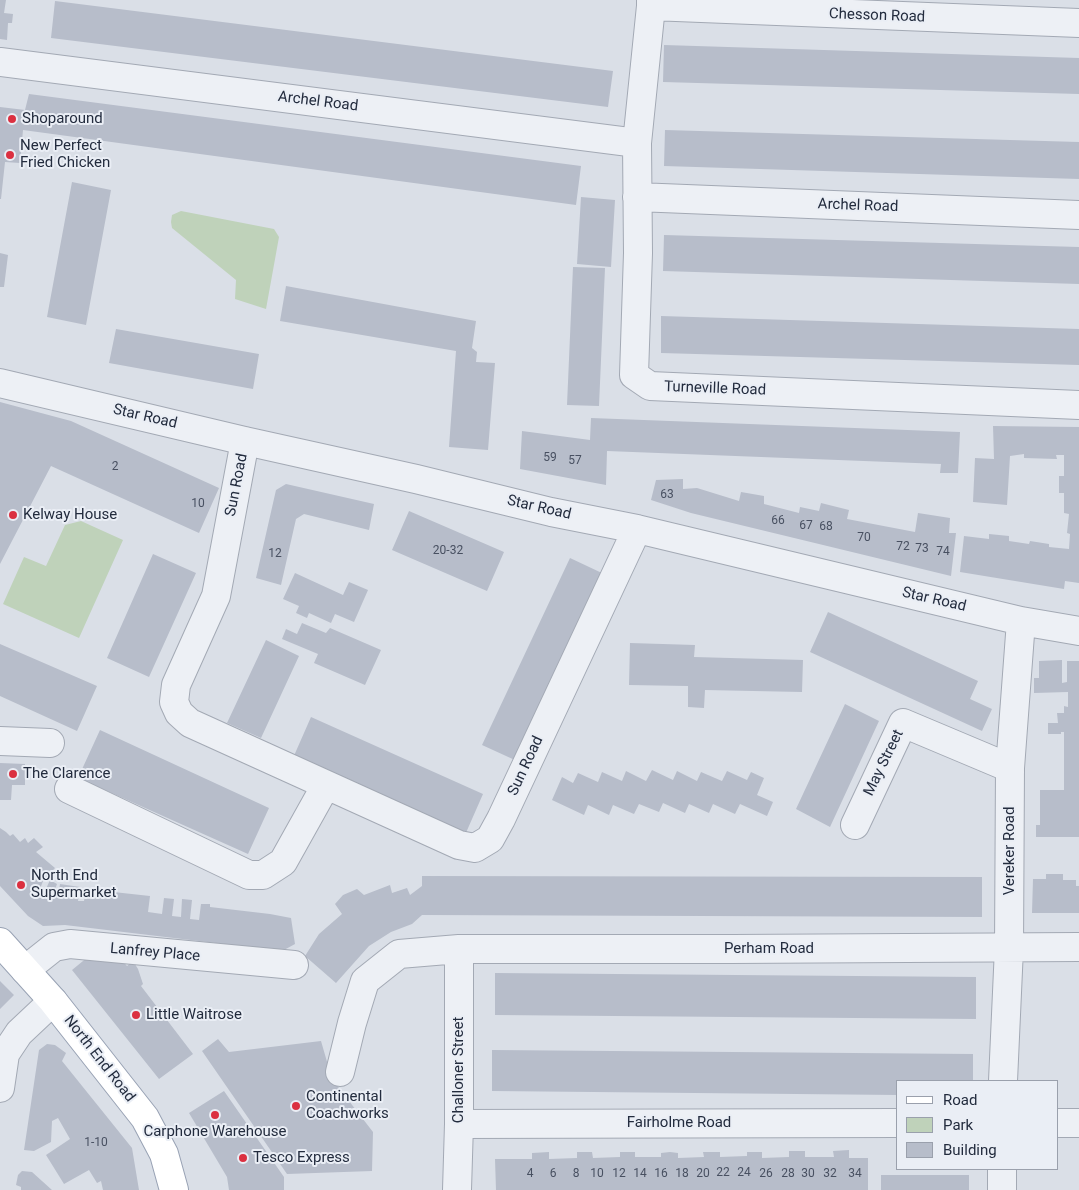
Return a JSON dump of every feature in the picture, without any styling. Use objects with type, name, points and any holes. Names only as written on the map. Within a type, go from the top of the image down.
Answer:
[{"type":"main road","name":"North End Road","points":[[0,942],[53,1001],[145,1118],[164,1154],[174,1190]]},
{"type":"street","name":"Chesson Road","points":[[651,3],[1079,23]]},
{"type":"street","name":"Turneville Road","points":[[651,3],[637,143],[638,253],[634,375],[650,386],[1079,405]]},
{"type":"street","name":"Archel Road","points":[[0,62],[637,143]]},
{"type":"street","name":"Archel Road","points":[[637,197],[1079,215]]},
{"type":"street","name":"Star Road","points":[[0,383],[551,512],[637,529],[1021,621],[1079,631]]},
{"type":"street","name":"Sun Road","points":[[245,441],[216,596],[176,685],[174,702],[179,713],[190,723],[459,844],[475,848],[490,839],[501,819],[637,529]]},
{"type":"street","name":"Vereker Road","points":[[1003,1080],[1010,948],[1010,768],[1021,621]]},
{"type":"street","name":"May Street","points":[[855,825],[903,724],[1010,768]]},
{"type":"street","points":[[0,742],[50,743]]},
{"type":"street","points":[[69,789],[249,875],[263,875],[283,862],[326,785]]},
{"type":"street","name":"Lanfrey Place","points":[[24,970],[54,947],[70,944],[294,966]]},
{"type":"street","name":"Perham Road","points":[[340,1072],[365,981],[399,954],[459,949],[1079,947]]},
{"type":"street","name":"Challoner Street","points":[[457,1190],[459,949]]},
{"type":"street","points":[[0,1088],[5,1054],[19,1033],[53,1001]]},
{"type":"street","name":"Fairholme Road","points":[[459,1124],[896,1123]]},
{"type":"street","points":[[1059,1123],[1079,1123]]},
{"type":"street","points":[[1002,1170],[1002,1190]]},
{"type":"green space","points":[[181,211],[274,229],[279,237],[266,309],[235,299],[236,280],[172,228],[172,215]]},
{"type":"green space","points":[[81,521],[123,540],[79,638],[3,604],[24,557],[46,566],[65,525]]},
{"type":"building","points":[[0,0],[6,0],[4,13],[13,14],[12,23],[8,23],[7,40],[0,39]]},
{"type":"building","points":[[55,1],[613,71],[608,107],[51,38]]},
{"type":"building","points":[[664,45],[1079,58],[1079,94],[663,82]]},
{"type":"building","points":[[29,94],[581,166],[576,205],[23,130],[20,163],[5,162],[0,199],[0,107],[25,110]]},
{"type":"building","points":[[665,130],[1079,142],[1079,179],[664,166]]},
{"type":"building","points":[[72,182],[111,190],[86,325],[47,317]]},
{"type":"building","points":[[581,197],[615,200],[611,267],[577,264]]},
{"type":"building","points":[[664,235],[1079,247],[1079,284],[663,271]]},
{"type":"building","points":[[0,253],[8,255],[4,287],[0,287]]},
{"type":"building","points":[[573,267],[605,268],[599,406],[567,405]]},
{"type":"building","points":[[286,286],[476,321],[472,348],[477,352],[476,362],[495,363],[488,450],[449,447],[456,351],[280,321]]},
{"type":"building","points":[[661,316],[1079,329],[1079,365],[661,353]]},
{"type":"building","points":[[116,329],[259,354],[253,389],[109,363]]},
{"type":"building","points":[[0,402],[71,421],[219,488],[199,533],[51,466],[0,564]]},
{"type":"building","points":[[591,418],[960,432],[958,473],[940,473],[941,464],[607,451],[606,485],[520,469],[522,431],[590,440]]},
{"type":"building","points":[[993,426],[1079,427],[1079,583],[1065,581],[1064,589],[960,572],[964,536],[989,539],[989,534],[1009,536],[1009,541],[1029,544],[1030,541],[1049,544],[1049,547],[1069,549],[1070,534],[1067,533],[1069,514],[1064,513],[1064,493],[1059,493],[1059,476],[1064,476],[1064,455],[1056,455],[1057,459],[1024,458],[1024,454],[1010,456],[1007,505],[973,502],[975,458],[994,459]]},
{"type":"building","points":[[683,479],[683,489],[697,488],[739,501],[741,492],[764,496],[764,504],[799,513],[800,507],[819,511],[821,503],[849,510],[847,519],[915,532],[918,513],[950,518],[949,533],[956,533],[951,576],[691,513],[651,500],[656,480]]},
{"type":"building","points":[[286,484],[374,504],[369,530],[304,514],[296,519],[281,585],[256,578],[276,490]]},
{"type":"building","points":[[409,511],[504,552],[487,591],[392,550]]},
{"type":"building","points":[[153,554],[196,573],[149,677],[107,658]]},
{"type":"building","points":[[570,558],[604,574],[517,761],[482,745]]},
{"type":"building","points":[[295,573],[343,595],[349,582],[368,590],[354,622],[335,614],[331,623],[309,613],[307,618],[296,613],[299,606],[283,599]]},
{"type":"building","points":[[828,612],[978,681],[970,699],[992,709],[982,731],[810,652]]},
{"type":"building","points":[[302,623],[326,633],[330,628],[381,650],[365,685],[314,663],[318,654],[282,639],[286,629],[297,634]]},
{"type":"building","points":[[266,640],[299,656],[261,738],[227,723]]},
{"type":"building","points":[[630,643],[695,645],[694,657],[803,660],[802,692],[705,690],[704,708],[688,707],[688,686],[629,685]]},
{"type":"building","points":[[0,644],[97,686],[77,731],[0,696]]},
{"type":"building","points":[[1062,660],[1062,683],[1067,682],[1067,661],[1079,661],[1079,837],[1036,837],[1036,825],[1040,825],[1040,790],[1064,790],[1064,732],[1061,732],[1061,734],[1048,734],[1048,723],[1058,723],[1057,713],[1064,713],[1064,706],[1068,707],[1068,692],[1034,693],[1034,678],[1039,678],[1039,661]]},
{"type":"building","points":[[845,704],[879,721],[830,827],[796,809]]},
{"type":"building","points":[[311,717],[483,794],[465,835],[293,758]]},
{"type":"building","points":[[100,730],[269,808],[248,854],[78,778]]},
{"type":"building","name":"The Clarence","points":[[0,763],[25,764],[25,785],[12,785],[11,800],[0,800]]},
{"type":"building","points":[[652,770],[673,780],[677,771],[697,781],[701,772],[722,781],[727,771],[747,780],[751,772],[764,778],[757,795],[773,802],[767,816],[740,804],[735,814],[713,804],[709,813],[689,804],[685,813],[663,803],[659,812],[639,804],[634,814],[613,805],[609,815],[588,805],[584,815],[552,800],[562,777],[573,783],[578,773],[598,782],[602,772],[622,781],[626,771],[646,781]]},
{"type":"building","points":[[0,828],[10,836],[13,834],[20,842],[25,838],[28,843],[34,838],[43,847],[36,852],[55,868],[43,881],[40,889],[45,891],[50,880],[57,884],[53,895],[58,896],[60,884],[80,887],[78,901],[84,901],[86,889],[150,896],[148,912],[162,914],[164,898],[174,899],[172,916],[181,917],[182,899],[192,900],[190,919],[199,920],[201,904],[210,904],[210,907],[291,918],[295,944],[284,950],[266,949],[65,925],[43,926],[28,916],[0,886]]},
{"type":"building","points":[[1046,874],[1063,874],[1063,880],[1076,880],[1076,886],[1079,886],[1079,913],[1032,913],[1033,879],[1046,879]]},
{"type":"building","points":[[422,876],[982,877],[982,917],[422,915],[412,924],[391,932],[369,946],[336,983],[305,956],[319,934],[342,914],[335,904],[343,895],[357,889],[364,895],[390,885],[392,893],[407,888],[410,895],[422,886]]},
{"type":"building","name":"Little Waitrose","points":[[94,952],[117,955],[127,966],[133,961],[143,984],[141,986],[193,1054],[159,1079],[72,970]]},
{"type":"building","points":[[495,973],[976,977],[976,1019],[495,1015]]},
{"type":"building","points":[[0,981],[14,995],[0,1009]]},
{"type":"building","name":"Continental Coachworks","points":[[218,1039],[229,1052],[321,1041],[332,1079],[373,1132],[372,1171],[287,1174],[202,1051]]},
{"type":"building","points":[[47,1044],[55,1045],[66,1053],[62,1061],[132,1148],[139,1190],[103,1190],[101,1181],[97,1183],[89,1170],[64,1184],[46,1155],[70,1139],[58,1118],[52,1121],[51,1142],[34,1151],[24,1150],[39,1050]]},
{"type":"building","points":[[492,1050],[973,1054],[973,1080],[896,1080],[896,1095],[492,1091]]},
{"type":"building","points":[[224,1091],[284,1177],[284,1190],[229,1190],[227,1177],[189,1113]]},
{"type":"building","points":[[849,1150],[849,1158],[868,1158],[868,1190],[496,1190],[495,1159],[532,1159],[532,1153],[549,1152],[549,1159],[577,1158],[577,1152],[592,1152],[593,1158],[620,1157],[620,1152],[635,1152],[635,1157],[661,1157],[661,1153],[670,1152],[678,1153],[678,1158],[704,1157],[703,1152],[720,1152],[720,1157],[747,1156],[747,1152],[762,1152],[762,1158],[789,1157],[789,1151],[805,1151],[805,1157],[834,1157],[833,1151]]},
{"type":"building","points":[[22,1171],[32,1172],[52,1190],[21,1190],[21,1187],[16,1185],[18,1175]]},
{"type":"building","points":[[881,1175],[969,1175],[969,1190],[881,1190]]},
{"type":"place","name":"Shoparound","points":[[12,119]]},
{"type":"place","name":"New Perfect Fried Chicken","points":[[10,155]]},
{"type":"place","name":"Kelway House","points":[[13,515]]},
{"type":"place","name":"The Clarence","points":[[13,774]]},
{"type":"place","name":"North End Supermarket","points":[[21,885]]},
{"type":"place","name":"Little Waitrose","points":[[136,1015]]},
{"type":"place","name":"Continental Coachworks","points":[[296,1106]]},
{"type":"place","name":"Carphone Warehouse","points":[[215,1115]]},
{"type":"place","name":"Tesco Express","points":[[243,1158]]}]
